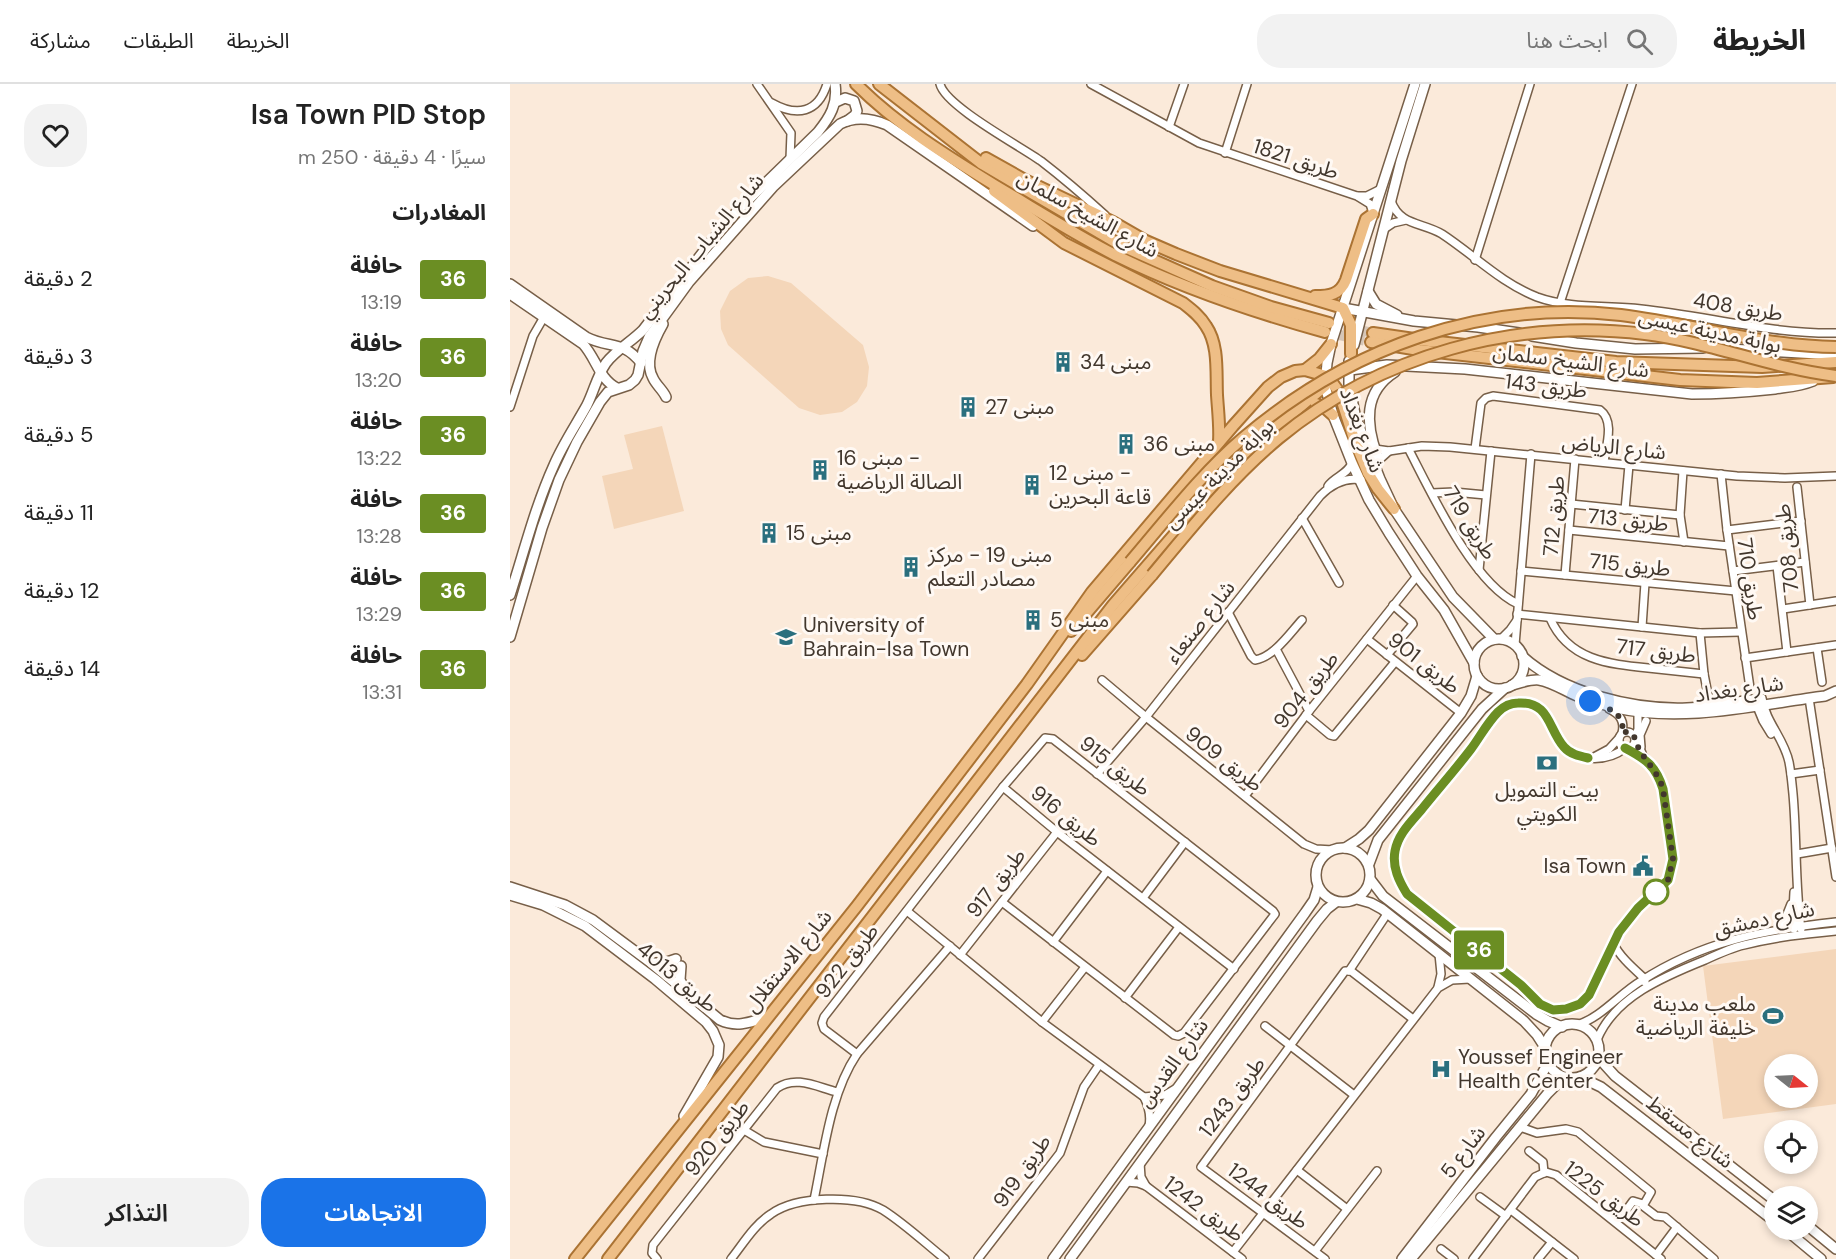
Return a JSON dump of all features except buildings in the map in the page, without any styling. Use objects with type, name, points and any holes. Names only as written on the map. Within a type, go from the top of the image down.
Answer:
[{"type":"main road","name":"شارع الشيخ سلمان","points":[[856,84],[878,106],[900,123],[957,162],[1113,254],[1163,277],[1267,316],[1331,326]]},
{"type":"main road","name":"شارع الشيخ سلمان","points":[[879,84],[982,164],[1122,246],[1212,286],[1331,326]]},
{"type":"main road","points":[[935,127],[1025,180],[1113,222],[1146,241],[1220,271],[1352,311],[1351,354]]},
{"type":"main road","points":[[957,162],[1064,243],[1183,303],[1198,314],[1212,337],[1216,356],[1219,442]]},
{"type":"main road","points":[[1303,297],[1330,296],[1342,288],[1366,219],[1373,214]]},
{"type":"main road","name":"بوابة مدينة عيسى","points":[[1027,684],[1130,562],[1242,439],[1313,386],[1361,359],[1433,333],[1502,317],[1563,312],[1620,315],[1776,343],[1836,347]]},
{"type":"main road","name":"بوابة مدينة عيسى","points":[[1012,734],[1201,517],[1278,439],[1308,416],[1354,388],[1407,363],[1485,340],[1548,331],[1645,334],[1836,377]]},
{"type":"main road","name":"شارع الشيخ سلمان","points":[[1836,362],[1762,367],[1616,362],[1421,340],[1372,337],[1419,350],[1680,380],[1749,383],[1836,377]]},
{"type":"main road","points":[[1305,370],[1319,359],[1331,344]]},
{"type":"main road","points":[[1027,684],[1092,592],[1233,426],[1268,387],[1281,377],[1295,371],[1305,370],[1327,381],[1339,392],[1368,473],[1394,509]]},
{"type":"main road","points":[[1012,734],[1113,605],[1221,480],[1258,442],[1307,402],[1327,381]]},
{"type":"main road","points":[[1217,398],[1233,426],[1244,436],[1258,442]]},
{"type":"main road","points":[[1307,402],[1319,405],[1334,415]]},
{"type":"main road","name":"شارع الاستقلال","points":[[575,1259],[857,906],[1027,684]]},
{"type":"main road","name":"شارع الاستقلال","points":[[609,1258],[1012,734]]},
{"type":"street","points":[[757,84],[791,133],[790,159]]},
{"type":"street","points":[[770,102],[789,111],[807,109],[820,101],[827,84]]},
{"type":"street","points":[[835,84],[836,102],[845,98],[854,101],[857,106],[855,115],[846,121]]},
{"type":"street","points":[[933,84],[941,88],[972,116],[1041,162],[1113,222]]},
{"type":"street","name":"طريق 1821","points":[[1091,84],[1199,143],[1357,196],[1368,202],[1373,214]]},
{"type":"street","points":[[1169,127],[1184,84]]},
{"type":"street","points":[[1225,153],[1247,84]]},
{"type":"street","points":[[1352,311],[1373,214],[1415,84]]},
{"type":"street","points":[[1331,326],[1352,311],[1368,291],[1401,161],[1425,84]]},
{"type":"street","points":[[1475,260],[1530,84]]},
{"type":"street","points":[[1560,303],[1632,84]]},
{"type":"street","name":"شارع الشباب البحريني","points":[[510,595],[530,529],[553,467],[591,396],[600,372],[612,356],[643,330],[739,209],[822,127],[836,102]]},
{"type":"street","points":[[846,121],[868,119],[887,125],[1036,229],[1064,243]]},
{"type":"street","name":"شارع الشباب البحريني","points":[[510,637],[542,528],[559,480],[576,442],[600,402],[608,392],[629,385],[639,375],[643,351],[649,337],[689,282],[773,187],[821,141],[846,121]]},
{"type":"street","name":"طريق 1821","points":[[1357,196],[1367,196],[1381,189]]},
{"type":"street","name":"طريق 408","points":[[1391,201],[1396,212],[1406,220],[1441,234],[1475,260],[1522,290],[1538,297],[1560,303],[1641,309],[1782,331],[1836,333]]},
{"type":"street","points":[[1383,231],[1393,222],[1406,220]]},
{"type":"street","points":[[666,397],[650,373],[649,361],[659,332],[689,282]]},
{"type":"street","points":[[510,284],[586,337],[597,343],[624,347],[634,354],[640,363]]},
{"type":"street","points":[[1368,291],[1379,307],[1414,321]]},
{"type":"street","points":[[510,294],[583,344],[589,350],[606,381],[617,388]]},
{"type":"street","name":"شارع الشيخ سلمان","points":[[1352,311],[1414,321],[1478,327],[1576,343],[1635,349],[1714,348],[1836,356]]},
{"type":"street","points":[[510,406],[533,336],[544,317]]},
{"type":"street","name":"شارع بغداد","points":[[1331,326],[1327,381],[1334,415],[1352,463],[1369,500],[1417,576],[1444,610],[1474,663]]},
{"type":"street","name":"شارع بغداد","points":[[1351,354],[1348,370],[1351,400],[1356,419],[1394,509],[1453,597],[1498,639]]},
{"type":"street","points":[[1394,509],[1378,461],[1369,414],[1373,395],[1382,382],[1392,373],[1415,365]]},
{"type":"street","name":"شارع الشيخ سلمان","points":[[1327,381],[1348,370],[1372,366],[1415,365],[1491,371],[1692,394],[1780,388],[1801,385],[1816,379]]},
{"type":"street","name":"طريق 143","points":[[1475,449],[1481,403],[1493,396],[1600,410],[1605,414],[1608,422],[1604,462]]},
{"type":"street","name":"شارع الرياض","points":[[1375,449],[1389,452],[1436,446],[1768,478],[1836,476]]},
{"type":"street","name":"طريق 719","points":[[1408,448],[1466,553],[1504,596],[1518,604]]},
{"type":"street","points":[[1479,570],[1491,451]]},
{"type":"street","name":"شارع الرياض","points":[[1378,461],[1389,452]]},
{"type":"street","points":[[1368,864],[1378,840],[1482,709],[1521,675],[1522,656],[1515,645],[1531,454]]},
{"type":"street","name":"طريق 712","points":[[1565,575],[1575,459]]},
{"type":"street","name":"شارع صنعاء","points":[[1097,774],[1146,717],[1333,480],[1346,472],[1352,463]]},
{"type":"street","points":[[1625,510],[1629,465]]},
{"type":"street","name":"طريق 713","points":[[1683,471],[1680,515],[1684,542]]},
{"type":"street","name":"طريق 710","points":[[1721,474],[1750,688]]},
{"type":"street","points":[[1327,489],[1346,480],[1360,480]]},
{"type":"street","name":"طريق 708","points":[[1797,487],[1810,605]]},
{"type":"street","points":[[1432,493],[1455,492],[1486,495]]},
{"type":"street","name":"طريق 713","points":[[1571,504],[1680,515]]},
{"type":"street","points":[[1302,518],[1339,583]]},
{"type":"street","points":[[1727,530],[1801,521]]},
{"type":"street","name":"طريق 713","points":[[1569,530],[1729,546]]},
{"type":"street","points":[[1733,571],[1805,562]]},
{"type":"street","name":"طريق 708","points":[[1777,566],[1787,652]]},
{"type":"street","name":"طريق 715","points":[[1521,571],[1736,591]]},
{"type":"street","name":"طريق 904","points":[[1245,796],[1417,576]]},
{"type":"street","name":"طريق 717","points":[[1642,627],[1645,583]]},
{"type":"street","points":[[1783,609],[1836,601]]},
{"type":"street","points":[[1387,655],[1413,624],[1394,605]]},
{"type":"street","points":[[1228,612],[1253,658],[1260,659],[1276,649],[1302,620]]},
{"type":"street","points":[[1345,848],[1369,830],[1461,713],[1471,696],[1477,676],[1474,663],[1480,648],[1486,642],[1498,639],[1510,630],[1517,617]]},
{"type":"street","name":"طريق 717","points":[[1517,617],[1550,618],[1700,633],[1741,632]]},
{"type":"street","name":"طريق 717","points":[[1550,618],[1561,637],[1574,649],[1610,664],[1704,674]]},
{"type":"street","name":"طريق 717","points":[[1700,633],[1709,700]]},
{"type":"street","name":"طريق 901","points":[[1367,639],[1461,713]]},
{"type":"street","points":[[1498,639],[1515,645]]},
{"type":"street","points":[[1745,658],[1836,645]]},
{"type":"street","points":[[1817,648],[1822,682]]},
{"type":"street","points":[[1276,649],[1308,713],[1330,735],[1334,736],[1395,662]]},
{"type":"street","name":"شارع بغداد","points":[[1522,656],[1539,670],[1577,688],[1656,714],[1700,714],[1825,691],[1833,692]]},
{"type":"street","points":[[1477,676],[1492,688],[1508,687]]},
{"type":"street","name":"طريق 909","points":[[1102,680],[1304,844],[1316,849],[1333,850]]},
{"type":"street","name":"شارع بغداد","points":[[1508,687],[1538,680],[1590,701],[1635,708],[1685,708],[1809,698],[1825,696],[1833,692]]},
{"type":"street","points":[[1809,698],[1833,839],[1836,877]]},
{"type":"street","points":[[1590,701],[1617,713],[1623,723],[1621,746],[1643,755]]},
{"type":"street","points":[[1759,702],[1767,729],[1775,740],[1781,743],[1788,756],[1797,854],[1797,926]]},
{"type":"street","points":[[1622,734],[1632,734],[1635,738],[1643,755],[1656,772],[1663,789],[1673,859],[1671,873],[1668,880],[1629,918],[1613,943],[1585,1000],[1566,1009],[1553,1010],[1540,1004],[1521,985],[1407,894],[1395,867],[1395,852],[1402,833],[1470,750],[1491,719],[1505,706],[1524,703],[1539,708],[1549,719],[1564,746],[1575,754],[1588,758],[1607,758],[1633,746],[1635,738],[1638,729],[1635,708]]},
{"type":"street","points":[[1588,758],[1609,749],[1622,734],[1635,708]]},
{"type":"street","points":[[1638,729],[1656,714]]},
{"type":"street","points":[[1643,755],[1640,735],[1646,721]]},
{"type":"street","name":"طريق 915","points":[[907,911],[1004,787],[1043,740],[1048,738],[1053,739],[1274,912],[1273,918],[1181,1035],[1174,1035],[1002,902]]},
{"type":"street","points":[[1791,774],[1820,770]]},
{"type":"street","name":"طريق 916","points":[[1004,787],[1057,832],[1234,969]]},
{"type":"street","name":"طريق 917","points":[[960,955],[1057,832]]},
{"type":"street","points":[[1143,898],[1185,842]]},
{"type":"street","points":[[1797,854],[1832,848]]},
{"type":"street","points":[[1351,849],[1361,854],[1368,864],[1370,879],[1366,890],[1357,899],[1336,902],[1329,899],[1318,887],[1317,865],[1333,850],[1351,849]]},
{"type":"street","name":"طريق 916","points":[[1053,942],[1107,871]]},
{"type":"street","points":[[1796,878],[1794,896],[1798,935]]},
{"type":"street","points":[[1370,879],[1393,904],[1536,1014],[1562,1027]]},
{"type":"street","name":"طريق 4013","points":[[510,887],[577,910],[607,929],[651,963],[663,980],[713,1031],[719,1051],[715,1066],[670,1139]]},
{"type":"street","name":"شارع القدس","points":[[1053,1259],[1305,913],[1314,900],[1318,887]]},
{"type":"street","name":"طريق 4013","points":[[510,895],[543,905],[585,926],[663,980],[687,992],[720,1020],[729,1024],[744,1024],[767,1017]]},
{"type":"street","points":[[1774,929],[1783,924],[1794,896]]},
{"type":"street","points":[[1357,899],[1377,906],[1524,1022],[1536,1035],[1545,1050],[1548,1063],[1558,1074],[1567,1078],[1580,1077],[1592,1069],[1599,1056],[1597,1041],[1589,1030],[1577,1025],[1562,1027],[1550,1036],[1545,1050]]},
{"type":"street","name":"شارع القدس","points":[[1070,1259],[1317,921],[1336,902]]},
{"type":"street","points":[[907,911],[1042,1022],[1144,1097],[1148,1106],[1149,1126]]},
{"type":"street","name":"طريق 922","points":[[857,1054],[824,1029],[823,1020],[907,911]]},
{"type":"street","name":"طريق 1243","points":[[1201,1167],[1343,972],[1349,970],[1387,914]]},
{"type":"street","name":"شارع دمشق","points":[[1577,1025],[1598,1014],[1645,979],[1706,948],[1774,929],[1836,921]]},
{"type":"street","points":[[1125,998],[1179,927]]},
{"type":"street","name":"شارع دمشق","points":[[1597,1041],[1604,1026],[1615,1012],[1637,994],[1673,974],[1742,945],[1836,931]]},
{"type":"street","points":[[1613,943],[1619,953],[1645,979],[1637,994]]},
{"type":"street","points":[[814,1200],[837,1092],[845,1073],[857,1054],[950,946]]},
{"type":"street","points":[[1609,951],[1619,953]]},
{"type":"street","points":[[1438,954],[1441,974],[1438,988]]},
{"type":"street","points":[[651,963],[679,963],[680,980],[687,992]]},
{"type":"street","points":[[1042,1022],[1085,967]]},
{"type":"street","points":[[1349,970],[1413,1019]]},
{"type":"street","points":[[1635,985],[1636,972]]},
{"type":"street","points":[[1233,1252],[1438,988],[1452,980],[1470,979]]},
{"type":"street","points":[[1265,1026],[1354,1095]]},
{"type":"street","name":"شارع مسقط","points":[[1599,1056],[1615,1076],[1764,1192]]},
{"type":"street","name":"شارع 5","points":[[1402,1259],[1531,1094],[1548,1063]]},
{"type":"street","name":"طريق 919","points":[[978,1259],[1058,1155],[1084,1087],[1099,1065]]},
{"type":"street","name":"شارع مسقط","points":[[1580,1077],[1601,1086],[1764,1213]]},
{"type":"street","name":"شارع 5","points":[[1411,1259],[1548,1093],[1567,1078]]},
{"type":"street","name":"طريق 920","points":[[657,1259],[652,1253],[653,1245],[777,1088],[787,1083],[802,1082],[837,1092]]},
{"type":"street","points":[[1144,1097],[1165,1095],[1177,1088]]},
{"type":"street","points":[[1531,1094],[1529,1104],[1519,1118],[1520,1127],[1538,1133],[1566,1129],[1578,1132],[1651,1192],[1643,1204]]},
{"type":"street","points":[[1529,1116],[1536,1129],[1547,1132]]},
{"type":"street","points":[[744,1130],[764,1142],[823,1154]]},
{"type":"street","points":[[1529,1151],[1543,1162],[1544,1173]]},
{"type":"street","name":"طريق 1242","points":[[1140,1162],[1140,1172],[1146,1186]]},
{"type":"street","name":"طريق 1244","points":[[1201,1167],[1325,1259]]},
{"type":"street","name":"طريق 1244","points":[[1297,1170],[1347,1209]]},
{"type":"street","name":"طريق 1244","points":[[1315,1251],[1377,1170]]},
{"type":"street","name":"طريق 1225","points":[[1473,1259],[1535,1177],[1544,1173],[1553,1174],[1563,1181],[1657,1257]]},
{"type":"street","name":"طريق 1242","points":[[1126,1182],[1146,1186],[1242,1259]]},
{"type":"street","points":[[1480,1197],[1552,1242],[1574,1259]]},
{"type":"street","points":[[731,1259],[759,1223],[772,1213],[785,1207],[814,1200],[860,1202],[882,1210],[945,1259]]},
{"type":"street","points":[[1625,1212],[1633,1201],[1643,1204],[1656,1216],[1665,1217],[1714,1259]]},
{"type":"street","points":[[1657,1257],[1677,1227]]},
{"type":"street","points":[[1818,1234],[1836,1249]]},
{"type":"street","points":[[1796,1240],[1810,1254],[1821,1259]]},
{"type":"street","points":[[1538,1259],[1552,1242]]},
{"type":"street","points":[[1441,1249],[1454,1259]]},
{"type":"shaded area","points":[[768,276],[791,283],[863,345],[869,367],[867,386],[857,402],[842,412],[820,415],[799,408],[728,345],[721,329],[720,311],[730,291],[748,278]]},
{"type":"shaded area","points":[[662,426],[684,511],[614,529],[602,476],[633,469],[624,435]]},
{"type":"shaded area","name":"ملعب مدينة خليفة الرياضية","points":[[1836,949],[1836,1104],[1818,1106],[1818,1054],[1764,1054],[1764,1108],[1806,1108],[1723,1119],[1703,966]]},
{"type":"tunnel","points":[[1329,323],[1373,333]]},
{"type":"tunnel","points":[[1325,332],[1371,342]]},
{"type":"bus line","name":"36","points":[[1588,758],[1581,757],[1564,746],[1549,719],[1539,708],[1524,703],[1505,706],[1491,719],[1470,750],[1402,833],[1395,852],[1395,867],[1407,894],[1521,985],[1540,1004],[1553,1010],[1566,1009],[1585,1000],[1619,932],[1638,908],[1668,880],[1671,873],[1673,859],[1660,780],[1645,758],[1625,748]]},
{"type":"place","name":"مبنى 34","points":[[1063,362]]},
{"type":"place","name":"مبنى 27","points":[[968,407]]},
{"type":"place","name":"مبنى 36","points":[[1126,444]]},
{"type":"place","name":"مبنى 16 - الصالة الرياضية","points":[[820,470]]},
{"type":"place","name":"مبنى 12 - قاعة البحرين","points":[[1032,485]]},
{"type":"place","name":"مبنى 15","points":[[769,533]]},
{"type":"place","name":"مبنى 19 - مركز مصادر التعلم","points":[[911,567]]},
{"type":"place","name":"مبنى 5","points":[[1033,620]]},
{"type":"place","name":"University of Bahrain-Isa Town","points":[[786,637]]},
{"type":"place","name":"بيت التمويل الكويتي","points":[[1547,763]]},
{"type":"place","name":"Isa Town","points":[[1643,866]]},
{"type":"place","name":"ملعب مدينة خليفة الرياضية","points":[[1773,1016]]},
{"type":"place","name":"Youssef Engineer Health Center","points":[[1441,1069]]},
{"type":"route","points":[[1590,701],[1612,710],[1621,717],[1622,733],[1628,732],[1634,736],[1640,750],[1660,780],[1673,859],[1668,880],[1656,892]]}]
